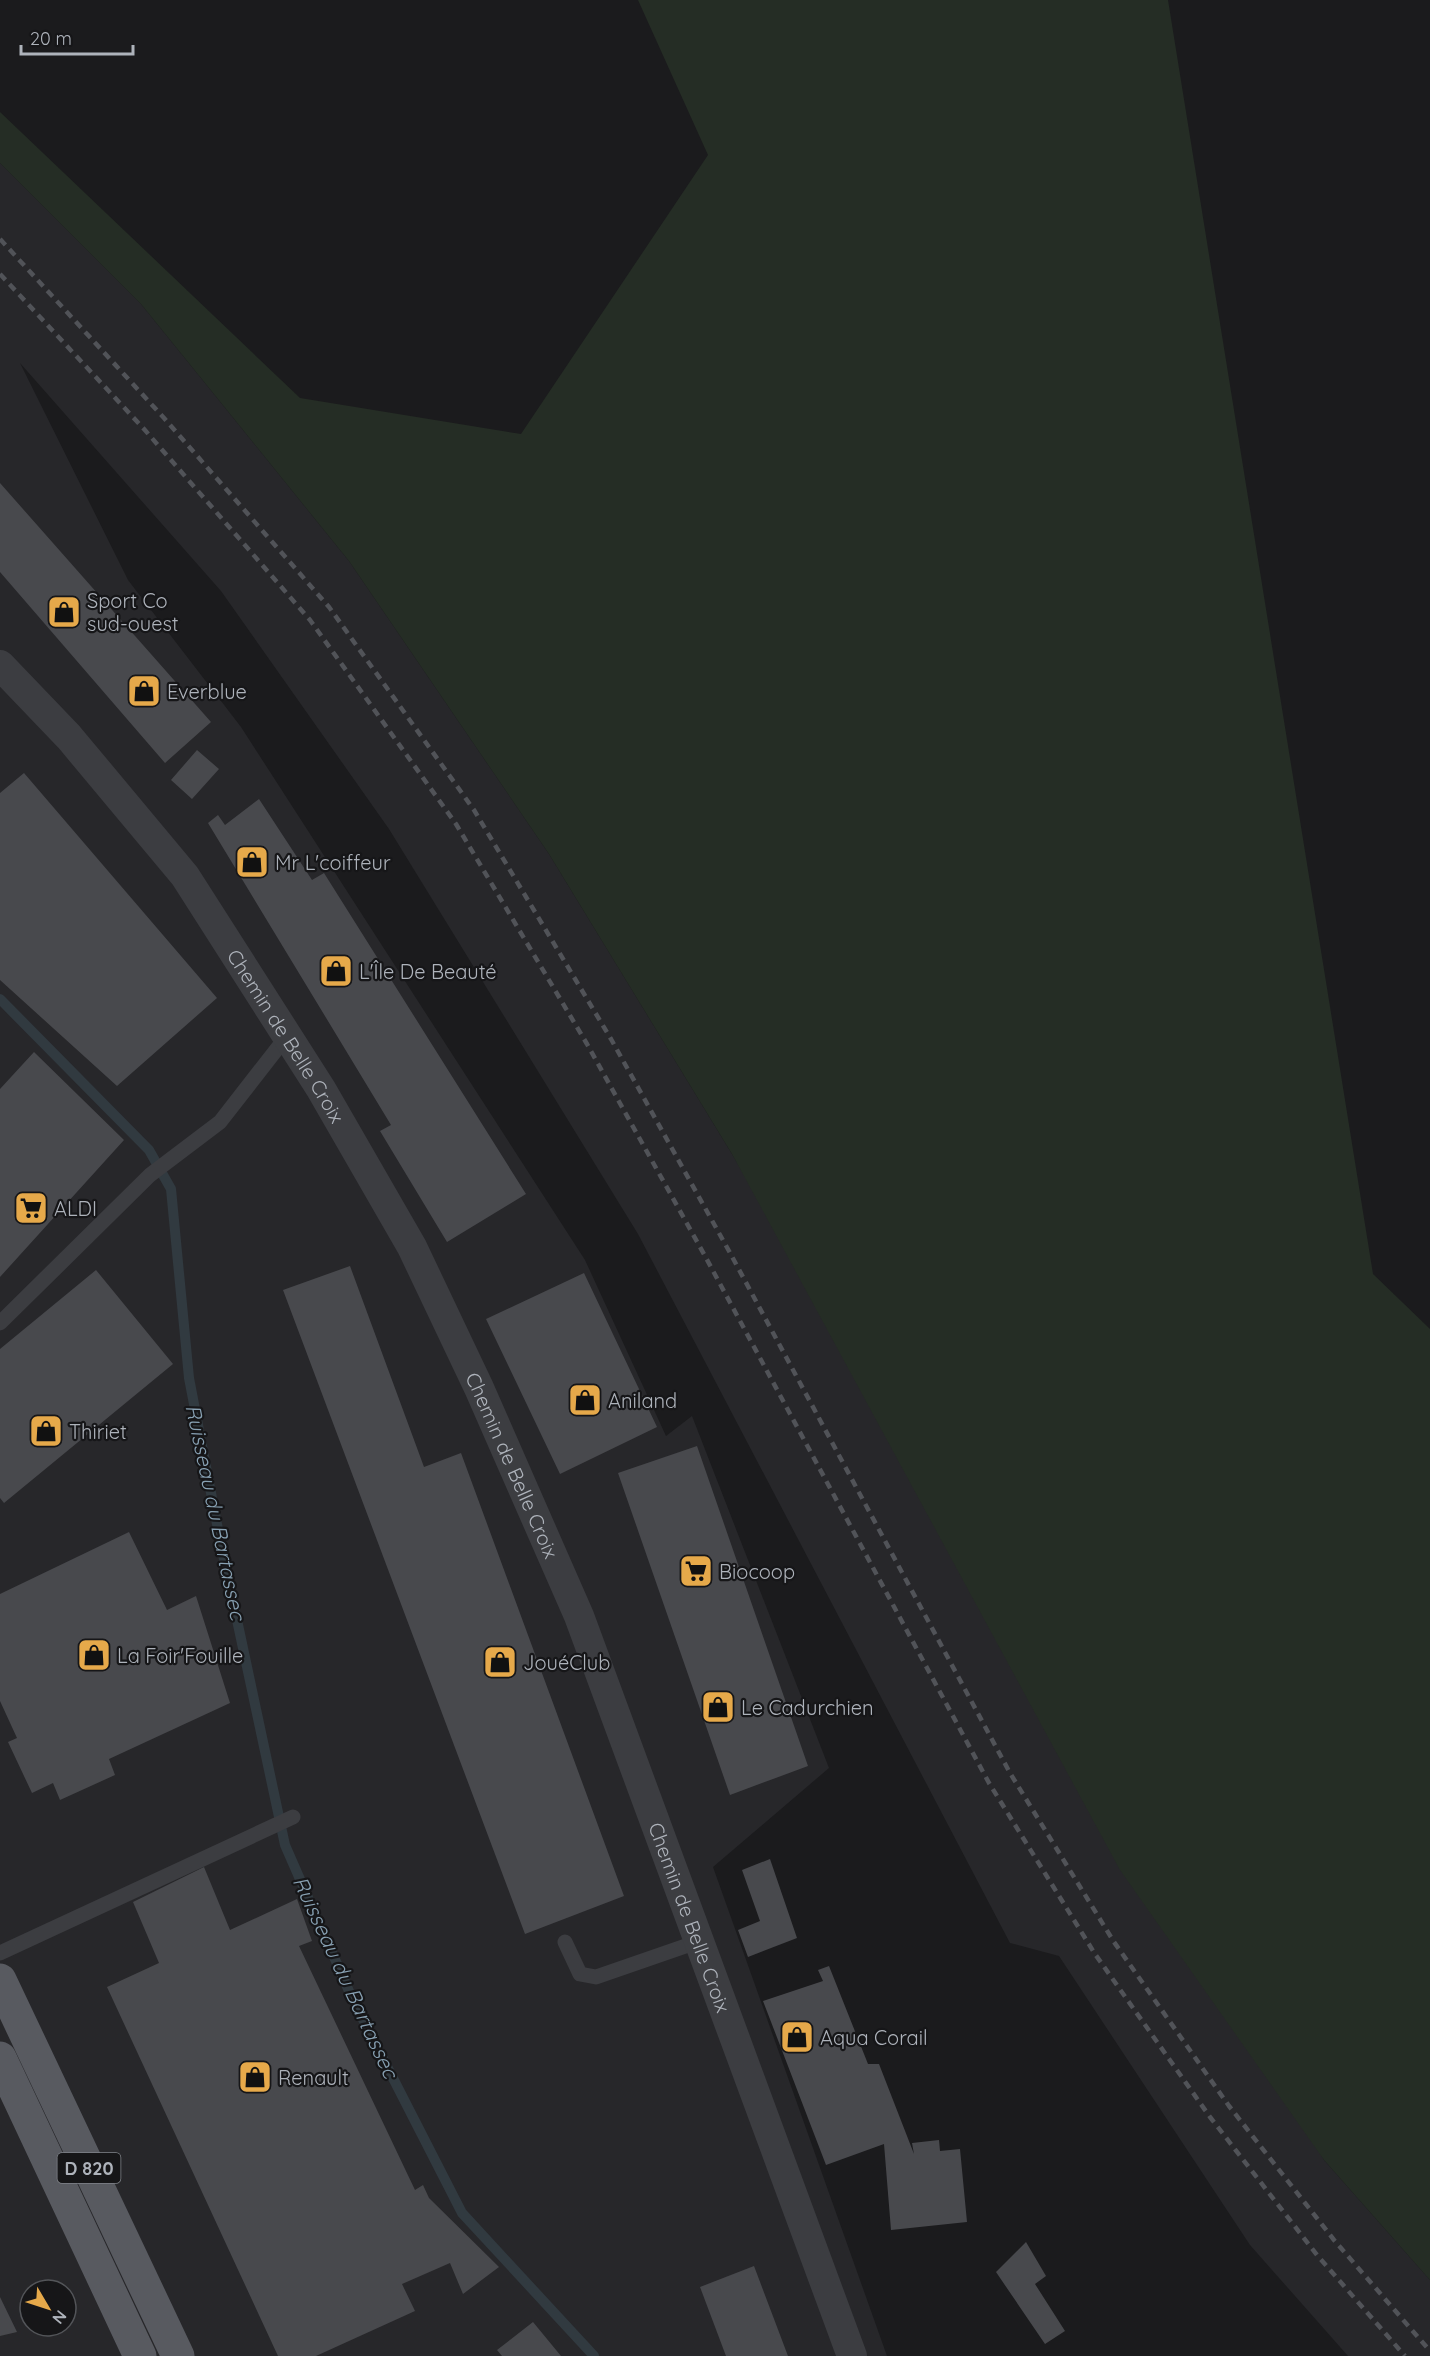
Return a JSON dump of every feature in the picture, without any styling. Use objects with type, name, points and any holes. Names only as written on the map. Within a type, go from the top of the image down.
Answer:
[{"type":"main road","name":"D 820","points":[[0,1980],[178,2356]]},
{"type":"main road","name":"D 820","points":[[0,2058],[140,2356]]},
{"type":"street","name":"Chemin de Belle Croix","points":[[0,665],[69,737],[185,876],[321,1089],[412,1247],[484,1398],[579,1616],[852,2356]]},
{"type":"lane","points":[[0,1323],[150,1175],[173,1160],[220,1122],[288,1036]]},
{"type":"lane","points":[[0,1953],[292,1816]]},
{"type":"lane","points":[[565,1942],[580,1974],[596,1977],[700,1941]]},
{"type":"shaded area","points":[[638,0],[1168,0],[1373,1274],[1430,1329],[1430,2280],[1324,2160],[1120,1870],[732,1154],[549,854],[349,561],[141,304],[0,163],[0,112],[300,398],[521,434],[708,155]]},
{"type":"shaded area","points":[[0,163],[141,304],[349,561],[549,854],[732,1154],[1324,2160],[1430,2280],[1430,2356],[1348,2356],[1250,2245],[1059,1956],[1010,1943],[638,1234],[389,829],[221,591],[20,363],[128,580],[241,727],[585,1260],[666,1436],[692,1416],[829,1768],[713,1867],[887,2356],[0,2356]]},
{"type":"building","points":[[0,483],[211,722],[165,763],[0,572]]},
{"type":"building","points":[[197,750],[219,769],[192,799],[171,780]]},
{"type":"building","points":[[24,773],[217,998],[117,1086],[0,980],[0,793]]},
{"type":"building","points":[[259,799],[312,880],[324,873],[526,1194],[447,1242],[380,1131],[391,1125],[208,823],[218,815],[225,825]]},
{"type":"building","name":"ALDI","points":[[34,1052],[124,1140],[0,1277],[0,1089]]},
{"type":"building","points":[[350,1266],[424,1467],[461,1453],[624,1896],[525,1934],[283,1290]]},
{"type":"building","name":"Thiriet","points":[[96,1270],[173,1364],[4,1503],[0,1498],[0,1349]]},
{"type":"building","name":"Aniland","points":[[584,1273],[657,1427],[560,1474],[486,1319]]},
{"type":"building","name":"Biocoop","points":[[697,1446],[808,1766],[730,1795],[618,1473]]},
{"type":"building","name":"La Foir'Fouille","points":[[129,1532],[167,1610],[196,1596],[230,1703],[109,1759],[115,1775],[60,1800],[53,1783],[32,1793],[8,1742],[17,1738],[0,1701],[0,1594]]},
{"type":"building","points":[[770,1859],[797,1938],[748,1957],[738,1930],[760,1921],[742,1870]]},
{"type":"building","name":"Renault","points":[[204,1867],[230,1930],[297,1899],[312,1941],[299,1946],[415,2190],[423,2185],[429,2198],[499,2267],[463,2294],[450,2263],[402,2284],[415,2311],[316,2356],[278,2356],[107,1987],[159,1963],[133,1902]]},
{"type":"building","points":[[829,1966],[868,2064],[879,2064],[914,2154],[912,2143],[939,2140],[940,2151],[960,2149],[967,2222],[891,2230],[884,2144],[826,2165],[763,2001],[823,1981],[818,1970]]},
{"type":"building","points":[[1026,2242],[1046,2276],[1035,2284],[1065,2331],[1045,2344],[996,2272]]},
{"type":"building","points":[[754,2266],[788,2356],[726,2356],[700,2287]]},
{"type":"building","points":[[0,2297],[17,2332],[0,2336]]},
{"type":"building","points":[[533,2322],[561,2356],[502,2356],[497,2350]]},
{"type":"waterway","name":"Ruisseau du Bartassec","points":[[0,999],[149,1150],[171,1189],[189,1378],[221,1545],[285,1845],[352,1998],[462,2213],[594,2356]]},
{"type":"railway","points":[[0,239],[164,418],[329,607],[474,810],[611,1039],[729,1251],[1010,1773],[1114,1942],[1229,2106],[1334,2240],[1430,2351]]},
{"type":"railway","points":[[0,274],[144,429],[310,620],[456,824],[587,1044],[705,1256],[989,1783],[1095,1954],[1210,2117],[1317,2255],[1405,2356]]},
{"type":"place","name":"Sport Co sud-ouest","points":[[64,612]]},
{"type":"place","name":"Everblue","points":[[144,691]]},
{"type":"place","name":"Mr L'coiffeur","points":[[252,862]]},
{"type":"place","name":"L'Île De Beauté","points":[[336,971]]},
{"type":"place","name":"ALDI","points":[[31,1208]]},
{"type":"place","name":"Aniland","points":[[585,1400]]},
{"type":"place","name":"Thiriet","points":[[46,1431]]},
{"type":"place","name":"Biocoop","points":[[696,1571]]},
{"type":"place","name":"La Foir'Fouille","points":[[94,1655]]},
{"type":"place","name":"JouéClub","points":[[500,1662]]},
{"type":"place","name":"Le Cadurchien","points":[[718,1707]]},
{"type":"place","name":"Aqua Corail","points":[[797,2037]]},
{"type":"place","name":"Renault","points":[[255,2077]]}]
